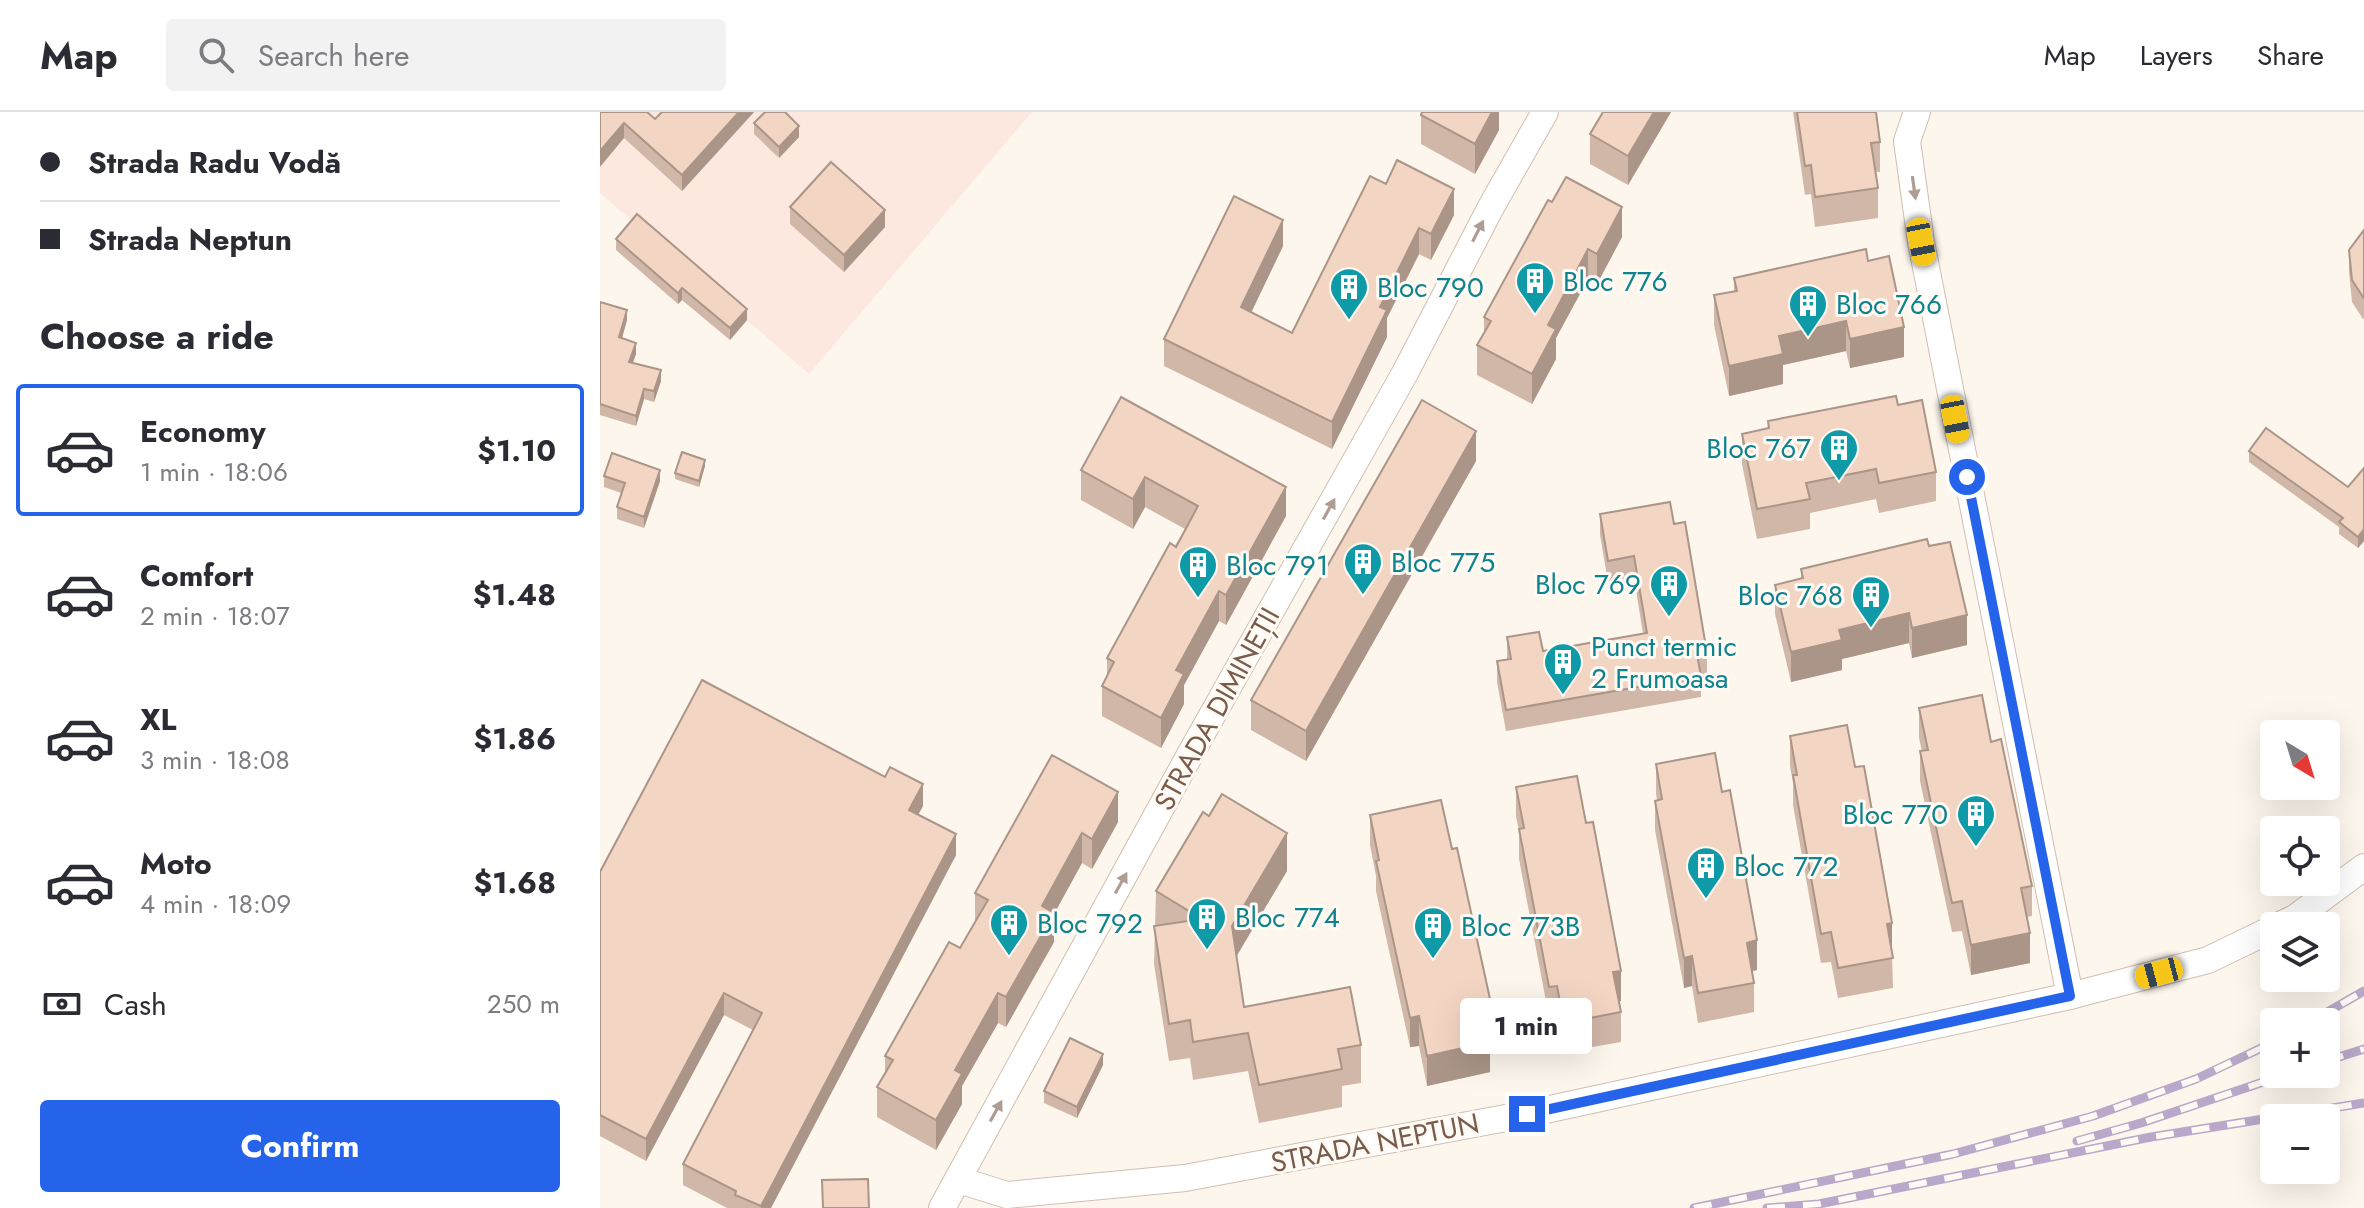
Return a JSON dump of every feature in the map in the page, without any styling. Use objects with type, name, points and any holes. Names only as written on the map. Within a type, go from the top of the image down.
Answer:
[{"type":"street","name":"STRADA DIMINEȚII","points":[[942,1208],[1192,751],[1405,373],[1491,207],[1545,112]]},
{"type":"street","points":[[1917,112],[1907,141],[1921,242],[2070,996]]},
{"type":"street","name":"STRADA NEPTUN","points":[[2303,912],[2364,867]]},
{"type":"street","name":"STRADA NEPTUN","points":[[959,1180],[1007,1195],[1185,1178],[1527,1114],[2070,996],[2208,960],[2260,935]]},
{"type":"shaded area","points":[[600,112],[1032,112],[809,374],[600,193]]},
{"type":"building","points":[[600,112],[647,112],[655,119],[662,112],[739,112],[682,175],[624,123],[600,151]]},
{"type":"building","points":[[765,112],[785,112],[799,126],[779,147],[754,123]]},
{"type":"building","points":[[1422,112],[1492,112],[1475,144],[1421,115]]},
{"type":"building","points":[[1603,112],[1654,112],[1628,156],[1590,134]]},
{"type":"building","points":[[1797,112],[1876,112],[1880,142],[1871,143],[1878,188],[1815,197],[1811,165],[1805,166]]},
{"type":"building","name":"Bloc 790","points":[[1397,160],[1454,189],[1431,234],[1419,228],[1380,307],[1387,310],[1332,422],[1164,339],[1234,196],[1283,220],[1241,307],[1292,333],[1370,176],[1386,184]]},
{"type":"building","points":[[831,162],[885,210],[844,255],[790,207]]},
{"type":"building","name":"Bloc 776","points":[[1566,177],[1622,207],[1597,254],[1588,249],[1548,325],[1556,329],[1532,374],[1477,345],[1491,321],[1484,317],[1548,200],[1552,202]]},
{"type":"building","points":[[637,214],[747,309],[730,328],[682,288],[678,293],[616,239]]},
{"type":"building","points":[[2364,230],[2364,298],[2352,280],[2349,250]]},
{"type":"building","points":[[1866,249],[1868,261],[1889,256],[1904,327],[1850,339],[1846,321],[1779,336],[1783,354],[1729,366],[1714,295],[1737,291],[1734,278]]},
{"type":"building","points":[[600,302],[627,310],[619,337],[636,343],[629,362],[661,370],[654,391],[644,389],[636,416],[600,404]]},
{"type":"building","points":[[1896,396],[1898,405],[1922,400],[1936,472],[1879,483],[1876,469],[1806,483],[1810,499],[1757,509],[1742,434],[1769,428],[1768,421]]},
{"type":"building","name":"Bloc 791","points":[[1121,397],[1286,487],[1226,595],[1219,591],[1176,670],[1184,674],[1161,718],[1102,686],[1114,662],[1107,658],[1170,543],[1176,547],[1198,506],[1145,477],[1133,499],[1081,470]]},
{"type":"building","name":"Bloc 775","points":[[1422,400],[1476,431],[1306,731],[1251,700]]},
{"type":"building","points":[[2266,428],[2348,487],[2364,468],[2364,529],[2358,537],[2339,522],[2343,518],[2249,451]]},
{"type":"building","points":[[682,452],[705,460],[699,481],[675,473]]},
{"type":"building","points":[[612,453],[660,470],[644,517],[617,507],[625,483],[604,476]]},
{"type":"building","points":[[1670,502],[1674,524],[1685,522],[1707,653],[1697,654],[1701,676],[1506,710],[1497,661],[1511,659],[1507,637],[1539,632],[1543,651],[1647,633],[1634,556],[1608,561],[1600,514]]},
{"type":"building","points":[[1927,539],[1929,546],[1950,542],[1967,615],[1912,628],[1909,613],[1839,630],[1842,640],[1791,652],[1775,585],[1803,578],[1801,569]]},
{"type":"building","points":[[702,680],[885,777],[890,767],[923,784],[909,810],[956,834],[761,1206],[735,1195],[736,1191],[683,1164],[762,1013],[724,993],[646,1139],[600,1115],[600,872]]},
{"type":"building","name":"Bloc 770","points":[[1982,695],[1991,742],[2001,739],[2032,886],[2021,888],[2030,933],[1971,945],[1962,901],[1952,903],[1920,751],[1928,750],[1919,708]]},
{"type":"building","points":[[1847,725],[1855,767],[1864,766],[1892,923],[1887,924],[1893,958],[1838,968],[1831,932],[1821,934],[1793,775],[1797,775],[1790,736]]},
{"type":"building","name":"Bloc 772","points":[[1715,753],[1722,792],[1730,790],[1757,940],[1747,943],[1754,983],[1698,993],[1692,956],[1684,958],[1655,801],[1662,799],[1656,764]]},
{"type":"building","name":"Bloc 792","points":[[1052,755],[1118,792],[1092,839],[1082,833],[1042,906],[1054,913],[1006,997],[998,993],[955,1070],[962,1074],[936,1120],[877,1087],[893,1060],[885,1056],[949,942],[960,948],[988,900],[975,893]]},
{"type":"building","points":[[1577,776],[1586,823],[1593,822],[1621,971],[1613,972],[1621,1012],[1564,1023],[1557,986],[1549,987],[1519,829],[1524,828],[1516,787]]},
{"type":"building","points":[[1222,794],[1287,833],[1232,926],[1244,1007],[1350,987],[1361,1045],[1338,1049],[1342,1069],[1259,1085],[1248,1033],[1193,1042],[1190,1020],[1169,1024],[1154,926],[1202,919],[1156,891],[1203,812],[1209,816]]},
{"type":"building","name":"Bloc 773B","points":[[1441,800],[1452,849],[1457,848],[1490,999],[1481,1001],[1490,1042],[1427,1056],[1419,1016],[1410,1018],[1376,861],[1379,860],[1370,815]]},
{"type":"building","points":[[1070,1038],[1103,1054],[1077,1107],[1044,1091]]},
{"type":"building","points":[[868,1179],[869,1208],[823,1208],[822,1180]]},
{"type":"railway","points":[[2334,1008],[2364,991]]},
{"type":"railway","points":[[1694,1208],[1953,1154],[2093,1116],[2196,1079],[2260,1049]]},
{"type":"railway","points":[[2340,1057],[2364,1049]]},
{"type":"railway","points":[[2077,1141],[2260,1083]]},
{"type":"railway","points":[[1767,1208],[1819,1204],[2151,1137],[2364,1103]]},
{"type":"place","name":"Bloc 776","points":[[1535,315]]},
{"type":"place","name":"Bloc 790","points":[[1349,321]]},
{"type":"place","name":"Bloc 766","points":[[1808,338]]},
{"type":"place","name":"Bloc 767","points":[[1839,482]]},
{"type":"place","name":"Bloc 775","points":[[1363,596]]},
{"type":"place","name":"Bloc 791","points":[[1198,599]]},
{"type":"place","name":"Bloc 769","points":[[1669,618]]},
{"type":"place","name":"Bloc 768","points":[[1871,629]]},
{"type":"place","name":"Punct termic 2 Frumoasa","points":[[1563,696]]},
{"type":"place","name":"Bloc 770","points":[[1976,848]]},
{"type":"place","name":"Bloc 772","points":[[1706,900]]},
{"type":"place","name":"Bloc 774","points":[[1207,951]]},
{"type":"place","name":"Bloc 792","points":[[1009,957]]},
{"type":"place","name":"Bloc 773B","points":[[1433,960]]},
{"type":"route","points":[[1527,1114],[2070,996],[1967,477]]}]
